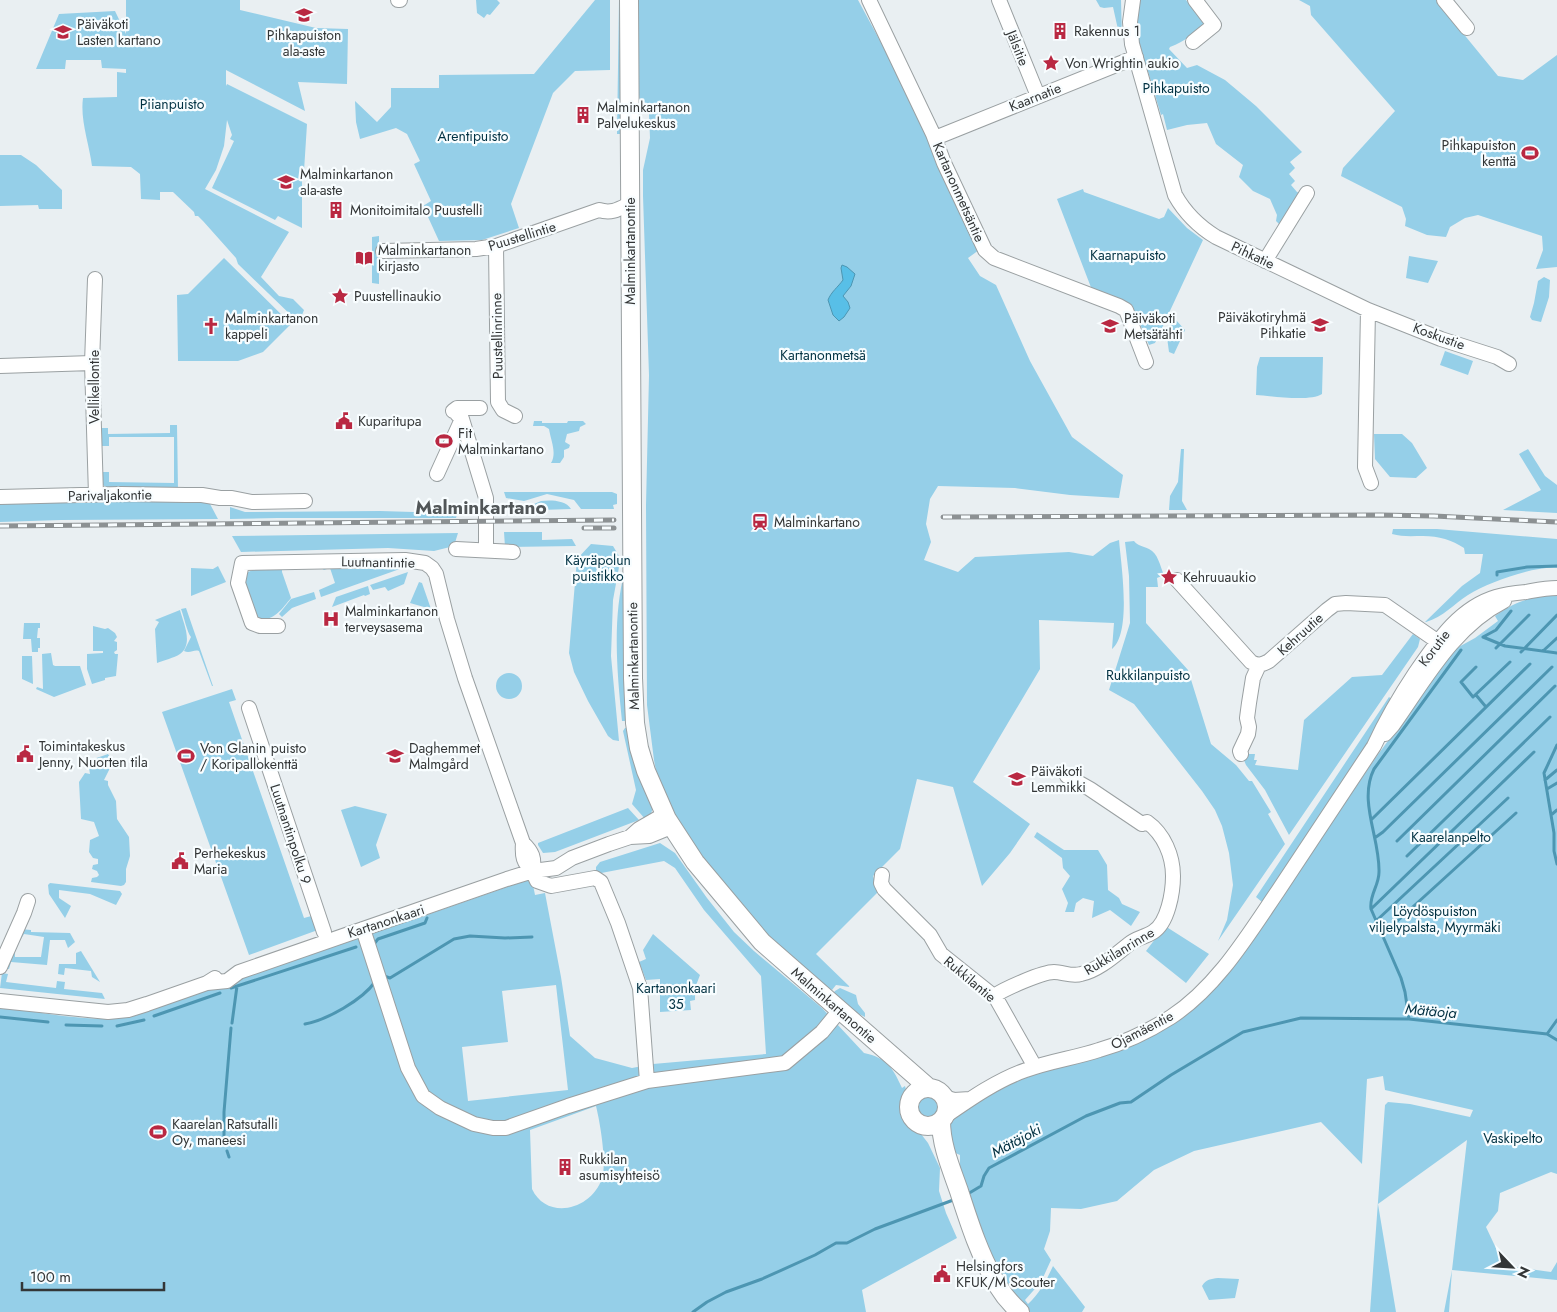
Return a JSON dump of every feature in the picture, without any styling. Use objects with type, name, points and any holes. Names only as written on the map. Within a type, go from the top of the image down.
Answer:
[{"type":"main road","name":"Malminkartanontie","points":[[630,0],[632,678],[639,748],[646,771],[668,821],[712,884],[762,942],[937,1093]]},
{"type":"main road","name":"Malminkartanontie","points":[[899,1061],[899,1068],[911,1092],[911,1098]]},
{"type":"main road","points":[[917,1091],[937,1093],[947,1107],[937,1121],[920,1124],[912,1118],[909,1108],[911,1098],[917,1091]]},
{"type":"main road","points":[[937,1121],[946,1156],[968,1219],[998,1286],[1016,1311]]},
{"type":"street","name":"Kartanonmetsäntie","points":[[869,0],[935,138],[944,163],[977,235],[989,255],[1119,306],[1128,314],[1146,362]]},
{"type":"street","name":"Jälsitie","points":[[999,0],[1038,96]]},
{"type":"street","name":"Pihkatie","points":[[1133,0],[1130,22],[1136,57],[1175,195],[1182,207],[1195,223],[1207,232],[1368,310]]},
{"type":"street","points":[[1193,42],[1214,25],[1195,0]]},
{"type":"street","points":[[1444,0],[1467,28]]},
{"type":"street","name":"Kaarnatie","points":[[935,138],[1136,57]]},
{"type":"street","points":[[1265,261],[1307,192]]},
{"type":"street","name":"Puustellintie","points":[[383,251],[476,249],[496,246],[599,210],[615,212],[631,203]]},
{"type":"street","name":"Puustellinrinne","points":[[496,246],[498,402],[503,410],[515,416]]},
{"type":"street","name":"Vellikellontie","points":[[95,279],[92,363],[96,495]]},
{"type":"street","points":[[1368,310],[1365,467],[1371,483]]},
{"type":"street","name":"Koskustie","points":[[1368,310],[1441,339],[1497,357],[1508,364]]},
{"type":"street","points":[[0,366],[92,363]]},
{"type":"street","points":[[438,474],[457,415],[457,408],[480,408]]},
{"type":"street","points":[[457,415],[476,452],[485,485],[486,550]]},
{"type":"street","name":"Parivaljakontie","points":[[0,497],[202,495],[252,502],[305,501]]},
{"type":"street","points":[[456,549],[513,552]]},
{"type":"street","name":"Luutnantintie","points":[[278,626],[260,626],[252,623],[238,584],[242,563],[405,560],[425,564],[432,568],[436,574],[447,619],[471,695],[523,843],[523,859],[525,865],[533,871]]},
{"type":"street","points":[[1177,580],[1251,662],[1260,665],[1252,678],[1246,702],[1246,718],[1255,728],[1248,734],[1240,751],[1241,754]]},
{"type":"street","name":"Korutie","points":[[1269,904],[1374,746],[1393,725],[1442,645],[1459,635],[1482,615],[1501,603],[1528,592],[1543,588],[1557,588]]},
{"type":"street","name":"Kehruutie","points":[[1260,665],[1269,661],[1335,604],[1385,605],[1442,645]]},
{"type":"street","name":"Luutnantinpolku 9","points":[[249,708],[324,932]]},
{"type":"street","name":"Rukkilanrinne","points":[[994,996],[1005,989],[1053,972],[1078,975],[1100,966],[1132,941],[1155,931],[1162,922],[1169,904],[1173,888],[1173,870],[1169,852],[1158,832],[1148,822],[1142,824],[1067,776]]},
{"type":"street","name":"Kartanonkaari","points":[[0,1002],[108,1012],[138,1007],[207,983],[227,981],[239,972],[533,871],[556,868],[572,858],[630,837],[649,836],[668,821]]},
{"type":"street","points":[[533,871],[537,881],[550,886],[595,878],[601,882],[618,923],[640,988],[647,1081]]},
{"type":"street","name":"Rukkilantie","points":[[882,875],[881,883],[884,890],[930,935],[941,954],[994,996],[1035,1067]]},
{"type":"street","points":[[0,967],[28,901]]},
{"type":"street","name":"Ojamäentie","points":[[937,1121],[1016,1074],[1035,1067],[1100,1050],[1130,1039],[1172,1016],[1192,1000],[1228,962],[1269,904]]},
{"type":"street","points":[[363,928],[408,1068],[423,1096],[440,1108],[474,1124],[493,1128],[506,1128],[647,1081],[786,1063],[822,1032],[840,1010]]},
{"type":"street","name":"Ojamäentie","points":[[937,1093],[962,1100],[973,1098]]},
{"type":"green space","name":"Piianpuisto","points":[[126,0],[240,0],[240,10],[316,28],[348,29],[347,84],[298,82],[305,111],[226,70],[226,86],[227,84],[307,124],[304,171],[302,175],[302,228],[278,216],[275,220],[212,188],[234,141],[230,139],[232,135],[227,120],[224,146],[216,170],[205,189],[289,232],[261,277],[279,296],[293,299],[304,310],[302,315],[296,320],[238,264],[236,258],[203,221],[198,216],[195,216],[194,212],[173,192],[160,192],[160,200],[141,199],[140,174],[131,167],[92,166],[84,123],[83,98],[117,97],[117,72],[126,73],[126,69],[102,68],[101,60],[66,60],[65,69],[36,69],[59,14],[115,11],[126,34]]},
{"type":"green space","points":[[476,0],[497,0],[500,3],[490,15],[487,14],[484,18],[477,13]]},
{"type":"green space","name":"Arentipuisto","points":[[595,0],[610,0],[610,70],[575,71],[553,93],[511,204],[519,228],[482,240],[439,241],[423,206],[431,201],[414,164],[420,161],[407,134],[396,128],[360,139],[356,122],[355,101],[377,122],[391,107],[391,88],[439,88],[439,75],[534,74]]},
{"type":"green space","points":[[619,0],[623,0],[622,134],[617,134]]},
{"type":"green space","name":"Kartanonmetsä","points":[[637,0],[858,0],[925,131],[979,250],[968,258],[980,276],[996,285],[1030,361],[1072,437],[1123,475],[1119,498],[1070,495],[1015,488],[938,486],[930,499],[926,524],[931,542],[924,560],[958,572],[975,557],[1069,552],[1093,556],[1110,543],[1119,540],[1124,598],[1122,629],[1118,641],[1112,649],[1114,623],[1039,620],[1040,669],[973,782],[1030,824],[1010,853],[982,886],[953,787],[917,779],[900,849],[873,876],[878,892],[816,954],[850,987],[836,985],[832,990],[819,983],[770,939],[720,885],[682,832],[659,787],[647,705],[646,505],[649,375],[643,170],[650,138],[649,114],[640,111],[637,60]]},
{"type":"green space","points":[[1096,0],[1121,0],[1122,38],[1119,34],[1113,7],[1100,7]]},
{"type":"green space","name":"Pihkapuisto","points":[[1140,0],[1186,0],[1206,24],[1185,40],[1169,49],[1187,68],[1197,65],[1225,80],[1256,106],[1302,152],[1290,162],[1295,168],[1289,174],[1295,181],[1291,185],[1297,192],[1301,193],[1280,225],[1276,221],[1277,215],[1270,199],[1253,191],[1239,177],[1243,165],[1216,144],[1207,123],[1167,130],[1141,55],[1137,37],[1136,21]]},
{"type":"green space","points":[[1299,0],[1438,0],[1498,76],[1523,80],[1557,55],[1557,267],[1536,269],[1543,250],[1542,236],[1478,215],[1465,218],[1450,227],[1446,237],[1427,235],[1405,226],[1406,219],[1402,207],[1341,176],[1343,168],[1395,111],[1311,15],[1310,6]]},
{"type":"green space","points":[[0,155],[21,155],[36,165],[62,190],[62,209],[39,209],[38,205],[0,206]]},
{"type":"green space","name":"Kaarnapuisto","points":[[1083,189],[1084,192],[1159,219],[1164,217],[1168,208],[1187,228],[1203,240],[1155,343],[1149,345],[1132,305],[1092,290],[1057,199]]},
{"type":"green space","points":[[379,236],[379,284],[372,283],[372,237]]},
{"type":"green space","points":[[1409,256],[1438,261],[1428,283],[1406,278]]},
{"type":"green space","points":[[224,258],[291,324],[263,352],[238,361],[178,361],[177,295],[188,294]]},
{"type":"green space","points":[[1544,277],[1550,280],[1549,297],[1541,322],[1532,320],[1530,317],[1538,281]]},
{"type":"green space","points":[[1176,320],[1185,330],[1174,354],[1169,352],[1166,330]]},
{"type":"green space","points":[[1445,351],[1473,361],[1468,375],[1440,365]]},
{"type":"green space","points":[[1260,357],[1323,357],[1322,394],[1309,398],[1256,395],[1257,367]]},
{"type":"green space","points":[[534,421],[542,421],[542,423],[567,423],[568,421],[583,421],[586,424],[580,427],[579,431],[567,434],[565,442],[570,445],[569,448],[564,450],[564,457],[560,463],[551,463],[554,451],[549,429],[544,426],[533,426]]},
{"type":"green space","points":[[170,425],[177,425],[178,490],[107,488],[103,485],[103,472],[109,472],[109,482],[174,483],[174,437],[109,437],[109,446],[102,446],[101,428],[108,428],[108,434],[170,433]]},
{"type":"green space","points":[[1374,434],[1402,434],[1412,443],[1427,468],[1416,478],[1390,477],[1375,459]]},
{"type":"green space","points":[[1181,449],[1184,449],[1182,501],[1187,510],[1169,510],[1170,496],[1178,482]]},
{"type":"green space","points":[[1528,449],[1545,476],[1557,485],[1557,513],[1503,510],[1541,490],[1519,454]]},
{"type":"green space","points":[[504,492],[612,492],[617,494],[617,504],[613,505],[614,509],[581,509],[574,500],[547,494],[524,501],[506,498]]},
{"type":"green space","points":[[201,501],[210,504],[218,519],[0,522],[0,503]]},
{"type":"green space","points":[[541,501],[562,502],[571,509],[540,510],[527,507]]},
{"type":"green space","points":[[457,506],[460,507],[456,518],[230,519],[230,507],[245,512],[380,511],[447,513]]},
{"type":"green space","points":[[1393,529],[1437,529],[1557,539],[1557,568],[1524,572],[1499,580],[1468,595],[1443,614],[1425,622],[1462,586],[1480,573],[1483,554],[1465,554],[1464,548],[1440,538],[1392,534]]},
{"type":"green space","points":[[504,532],[542,532],[542,540],[572,539],[576,546],[505,547]]},
{"type":"green space","points":[[458,533],[454,546],[434,551],[388,548],[241,552],[232,536]]},
{"type":"green space","name":"Rukkilanpuisto","points":[[1134,541],[1155,553],[1164,575],[1157,578],[1158,587],[1146,587],[1146,623],[1188,670],[1211,744],[1236,765],[1249,781],[1252,781],[1271,812],[1268,814],[1285,844],[1218,941],[1227,920],[1233,885],[1229,853],[1222,826],[1215,810],[1202,791],[1134,704],[1109,690],[1130,623],[1129,576],[1125,542]]},
{"type":"green space","name":"Käyräpolun puistikko","points":[[591,544],[613,546],[619,556],[613,600],[611,656],[619,741],[613,740],[608,736],[588,701],[574,672],[569,653],[577,559]]},
{"type":"green space","points":[[411,565],[321,597],[319,590],[335,583],[330,568],[324,570],[321,568]]},
{"type":"green space","points":[[218,566],[226,582],[191,596],[191,568],[213,569]]},
{"type":"green space","points":[[282,567],[291,598],[272,617],[267,619],[256,618],[244,580],[246,573],[257,568]]},
{"type":"green space","points":[[625,570],[628,721],[622,721],[617,664],[617,626],[618,607]]},
{"type":"green space","points":[[408,572],[404,584],[388,591],[385,587],[373,590],[370,585]]},
{"type":"green space","points":[[419,582],[422,583],[431,609],[410,603]]},
{"type":"green space","points":[[368,586],[370,594],[332,607],[336,597]]},
{"type":"green space","points":[[314,592],[316,599],[292,608],[282,617],[279,614],[291,599]]},
{"type":"green space","points":[[1557,594],[1557,1174],[1551,1172],[1500,1193],[1498,1211],[1486,1227],[1502,1261],[1507,1266],[1551,1272],[1557,1262],[1557,1280],[1452,1270],[1467,1140],[1378,1204],[1396,1312],[1370,1312],[1385,1105],[1388,1102],[1410,1104],[1470,1117],[1473,1110],[1385,1090],[1383,1076],[1367,1079],[1362,1164],[1321,1122],[1194,1151],[1154,1170],[1117,1201],[1081,1209],[1051,1208],[1050,1231],[1044,1249],[1051,1260],[1041,1282],[1025,1300],[1028,1304],[1036,1296],[1053,1266],[1085,1307],[1082,1312],[1029,1312],[1016,1300],[1001,1279],[960,1177],[960,1155],[951,1151],[947,1123],[954,1114],[1018,1080],[1159,1031],[1197,1006],[1219,983],[1261,927],[1374,760],[1455,649],[1475,638],[1498,621],[1495,616],[1511,606],[1532,598]]},
{"type":"green space","points":[[186,608],[213,686],[199,651],[184,651],[191,637],[181,609]]},
{"type":"green space","points":[[180,610],[187,639],[184,650],[178,655],[157,663],[155,629],[159,622],[155,620]]},
{"type":"green space","points":[[24,623],[40,623],[37,638],[40,638],[38,652],[32,652],[31,639],[23,639]]},
{"type":"green space","points":[[93,626],[108,628],[115,633],[117,637],[114,641],[117,642],[117,650],[114,652],[118,654],[116,676],[105,678],[105,680],[92,684],[87,669],[87,654],[103,653],[103,651],[93,651]]},
{"type":"green space","points":[[1413,634],[1420,639],[1418,647],[1289,835],[1265,790],[1246,765],[1243,758],[1244,754],[1255,754],[1254,760],[1257,760],[1255,765],[1298,770],[1304,720],[1352,677],[1382,675]]},
{"type":"green space","points":[[51,653],[53,665],[55,666],[80,666],[86,685],[54,697],[36,689],[37,687],[43,689],[42,654]]},
{"type":"green space","points":[[22,656],[32,656],[33,684],[22,679]]},
{"type":"green space","points":[[509,673],[518,677],[522,686],[518,695],[509,699],[500,695],[496,686],[500,677]]},
{"type":"green space","points":[[232,689],[236,700],[229,702],[304,918],[315,915],[317,926],[315,931],[249,955],[162,712]]},
{"type":"green space","points":[[1389,697],[1393,700],[1354,766],[1262,902],[1256,897]]},
{"type":"green space","points":[[629,727],[653,807],[651,814],[646,820],[632,804],[636,790],[623,731]]},
{"type":"green space","points":[[108,754],[111,759],[110,768],[104,780],[108,781],[116,801],[117,819],[129,837],[130,856],[126,869],[126,882],[121,886],[91,882],[92,878],[99,875],[97,871],[92,869],[93,865],[98,864],[98,859],[93,858],[89,852],[90,840],[99,836],[94,822],[81,819],[79,782],[85,773],[90,774],[88,761]]},
{"type":"green space","points":[[355,806],[387,814],[376,845],[380,858],[361,867],[341,810]]},
{"type":"green space","points":[[628,808],[639,820],[555,852],[543,853],[538,845],[538,843]]},
{"type":"green space","points":[[1037,832],[1064,850],[1098,850],[1107,865],[1108,890],[1119,898],[1122,904],[1140,912],[1131,926],[1110,910],[1092,918],[1094,901],[1083,898],[1076,903],[1074,912],[1065,912],[1068,903],[1062,889],[1070,876],[1063,868],[1062,858],[1034,837]]},
{"type":"green space","points":[[660,843],[675,853],[734,932],[822,1008],[864,1053],[884,1061],[896,1075],[902,1088],[905,1086],[907,1116],[913,1125],[921,1130],[921,1134],[928,1143],[940,1168],[939,1191],[957,1238],[862,1290],[866,1312],[0,1312],[0,1007],[85,1018],[102,1019],[134,1016],[527,880],[533,885],[535,895],[545,893],[570,1036],[595,1058],[632,1068],[653,1064],[766,1054],[761,976],[704,910],[675,868],[664,861],[596,874],[596,867],[600,862]],"holes":[[[556,985],[568,1090],[468,1101],[462,1047],[508,1042],[502,991]],[[596,1106],[604,1163],[602,1178],[597,1189],[589,1198],[579,1204],[558,1208],[548,1205],[539,1199],[532,1189],[530,1130]]]},
{"type":"green space","points":[[50,883],[120,891],[122,894],[116,905],[90,894],[59,890],[59,898],[71,906],[65,918],[49,894],[48,885]]},
{"type":"green space","points":[[1165,926],[1209,954],[1186,983],[1146,951]]},
{"type":"green space","points":[[20,929],[31,930],[31,932],[70,933],[75,942],[68,948],[65,940],[50,940],[47,965],[11,962],[9,969],[3,968],[11,950],[15,951],[15,957],[41,957],[44,937],[24,934],[19,942],[15,941]]},
{"type":"green space","name":"Kartanonkaari 35","points":[[653,934],[700,975],[695,988],[695,1000],[690,1001],[691,1010],[660,1012],[660,979],[646,980],[639,962],[646,959],[643,950]]},
{"type":"green space","points":[[81,951],[100,982],[92,977],[91,971],[65,968],[64,975],[58,974],[59,964],[76,964],[76,953]]},
{"type":"green space","points":[[2,973],[8,974],[6,982],[56,988],[57,981],[65,982],[64,989],[102,993],[105,999],[0,988]]},
{"type":"green space","points":[[840,988],[856,995],[858,1004],[865,1013],[865,1017],[832,995]]},
{"type":"green space","points":[[928,1096],[933,1097],[939,1103],[939,1113],[933,1119],[928,1120],[923,1119],[917,1113],[916,1108],[917,1103],[923,1097]]},
{"type":"green space","points":[[1452,1270],[1449,1312],[1444,1312]]},
{"type":"green space","points":[[1211,1279],[1239,1279],[1235,1298],[1209,1300],[1202,1286]]},
{"type":"shaded area","points":[[842,265],[855,274],[851,286],[843,296],[850,308],[839,321],[833,315],[828,300],[843,280]]},
{"type":"waterway","points":[[1497,575],[1497,572],[1527,567],[1557,566]]},
{"type":"waterway","points":[[1483,637],[1496,630],[1511,611]]},
{"type":"waterway","points":[[1496,648],[1529,615]]},
{"type":"waterway","points":[[1521,652],[1557,615]]},
{"type":"waterway","points":[[1483,637],[1505,646],[1557,653]]},
{"type":"waterway","points":[[1543,651],[1557,638]]},
{"type":"waterway","name":"Mätäoja","points":[[1409,1019],[1401,978],[1371,909],[1371,899],[1379,872],[1368,794],[1374,769],[1461,650]]},
{"type":"waterway","points":[[1476,667],[1461,682],[1473,697],[1510,662]]},
{"type":"waterway","points":[[1372,819],[1530,664]]},
{"type":"waterway","points":[[1376,837],[1552,667]]},
{"type":"waterway","points":[[1397,841],[1555,686]]},
{"type":"waterway","points":[[1476,695],[1486,707]]},
{"type":"waterway","points":[[1407,856],[1550,717]]},
{"type":"waterway","points":[[1557,745],[1544,773],[1557,864]]},
{"type":"waterway","points":[[1371,909],[1534,752]]},
{"type":"waterway","points":[[1545,780],[1557,770]]},
{"type":"waterway","points":[[1547,789],[1557,783]]},
{"type":"waterway","points":[[1376,921],[1508,798]]},
{"type":"waterway","points":[[1551,815],[1557,810]]},
{"type":"waterway","points":[[1382,935],[1516,813]]},
{"type":"waterway","points":[[374,944],[378,939],[425,923],[427,918]]},
{"type":"waterway","points":[[384,976],[390,978],[454,939],[470,936],[532,937]]},
{"type":"waterway","points":[[231,988],[356,947]]},
{"type":"waterway","points":[[305,1024],[333,1014],[362,996],[375,982]]},
{"type":"waterway","points":[[232,1023],[237,986]]},
{"type":"waterway","points":[[154,1016],[220,993]]},
{"type":"waterway","points":[[0,1017],[48,1022]]},
{"type":"waterway","name":"Mätäjoki","points":[[966,1195],[981,1186],[989,1168],[1086,1116],[1120,1103],[1131,1102],[1171,1075],[1243,1032],[1301,1018],[1409,1019],[1547,1034],[1557,1040]]},
{"type":"waterway","points":[[117,1026],[144,1020]]},
{"type":"waterway","points":[[1547,1034],[1557,1020]]},
{"type":"waterway","points":[[66,1025],[102,1026]]},
{"type":"waterway","points":[[224,1144],[224,1112],[231,1028]]},
{"type":"waterway","points":[[227,1151],[229,1157]]},
{"type":"waterway","name":"Mätäjoki","points":[[693,1312],[726,1292],[762,1279],[815,1255],[836,1243],[847,1243],[875,1229],[956,1199]]},
{"type":"railway","points":[[943,517],[1380,515],[1557,522]]},
{"type":"railway","points":[[0,526],[614,520]]},
{"type":"railway","points":[[584,528],[614,528]]},
{"type":"place","name":"Pihkapuiston ala-aste","points":[[304,15]]},
{"type":"place","name":"Rakennus 1","points":[[1060,31]]},
{"type":"place","name":"Päiväkoti Lasten kartano","points":[[63,32]]},
{"type":"place","name":"Von Wrightin aukio","points":[[1051,63]]},
{"type":"place","name":"Malminkartanon Palvelukeskus","points":[[583,115]]},
{"type":"place","name":"Pihkapuiston kenttä","points":[[1530,153]]},
{"type":"place","name":"Malminkartanon ala-aste","points":[[286,182]]},
{"type":"place","name":"Monitoimitalo Puustelli","points":[[336,210]]},
{"type":"place","name":"Malminkartanon kirjasto","points":[[364,258]]},
{"type":"place","name":"Puustellinaukio","points":[[340,296]]},
{"type":"place","name":"Päiväkotiryhmä Pihkatie","points":[[1320,325]]},
{"type":"place","name":"Malminkartanon kappeli","points":[[211,326]]},
{"type":"place","name":"Päiväkoti Metsätähti","points":[[1110,326]]},
{"type":"place","name":"Kuparitupa","points":[[344,421]]},
{"type":"place","name":"Fit Malminkartano","points":[[444,441]]},
{"type":"place","name":"Malminkartano","points":[[760,522]]},
{"type":"place","name":"Kehruuaukio","points":[[1169,577]]},
{"type":"place","name":"Malminkartanon terveysasema","points":[[331,619]]},
{"type":"place","name":"Toimintakeskus Jenny, Nuorten tila","points":[[25,754]]},
{"type":"place","name":"Von Glanin puisto / Koripallokenttä","points":[[186,756]]},
{"type":"place","name":"Daghemmet Malmgård","points":[[395,756]]},
{"type":"place","name":"Päiväkoti Lemmikki","points":[[1017,779]]},
{"type":"place","name":"Perhekeskus Maria","points":[[180,861]]},
{"type":"place","name":"Kaarelan Ratsutalli Oy, maneesi","points":[[158,1132]]},
{"type":"place","name":"Rukkilan asumisyhteisö","points":[[565,1167]]},
{"type":"place","name":"Helsingfors KFUK/M Scouter","points":[[942,1274]]},
{"type":"district","name":"Malminkartano","points":[[481,507]]},
{"type":"park label","name":"Kaarelanpelto","points":[[1451,837]]},
{"type":"park label","name":"Löydöspuiston viljelypalsta, Myyrmäki","points":[[1435,920]]},
{"type":"park label","name":"Vaskipelto","points":[[1513,1138]]}]
